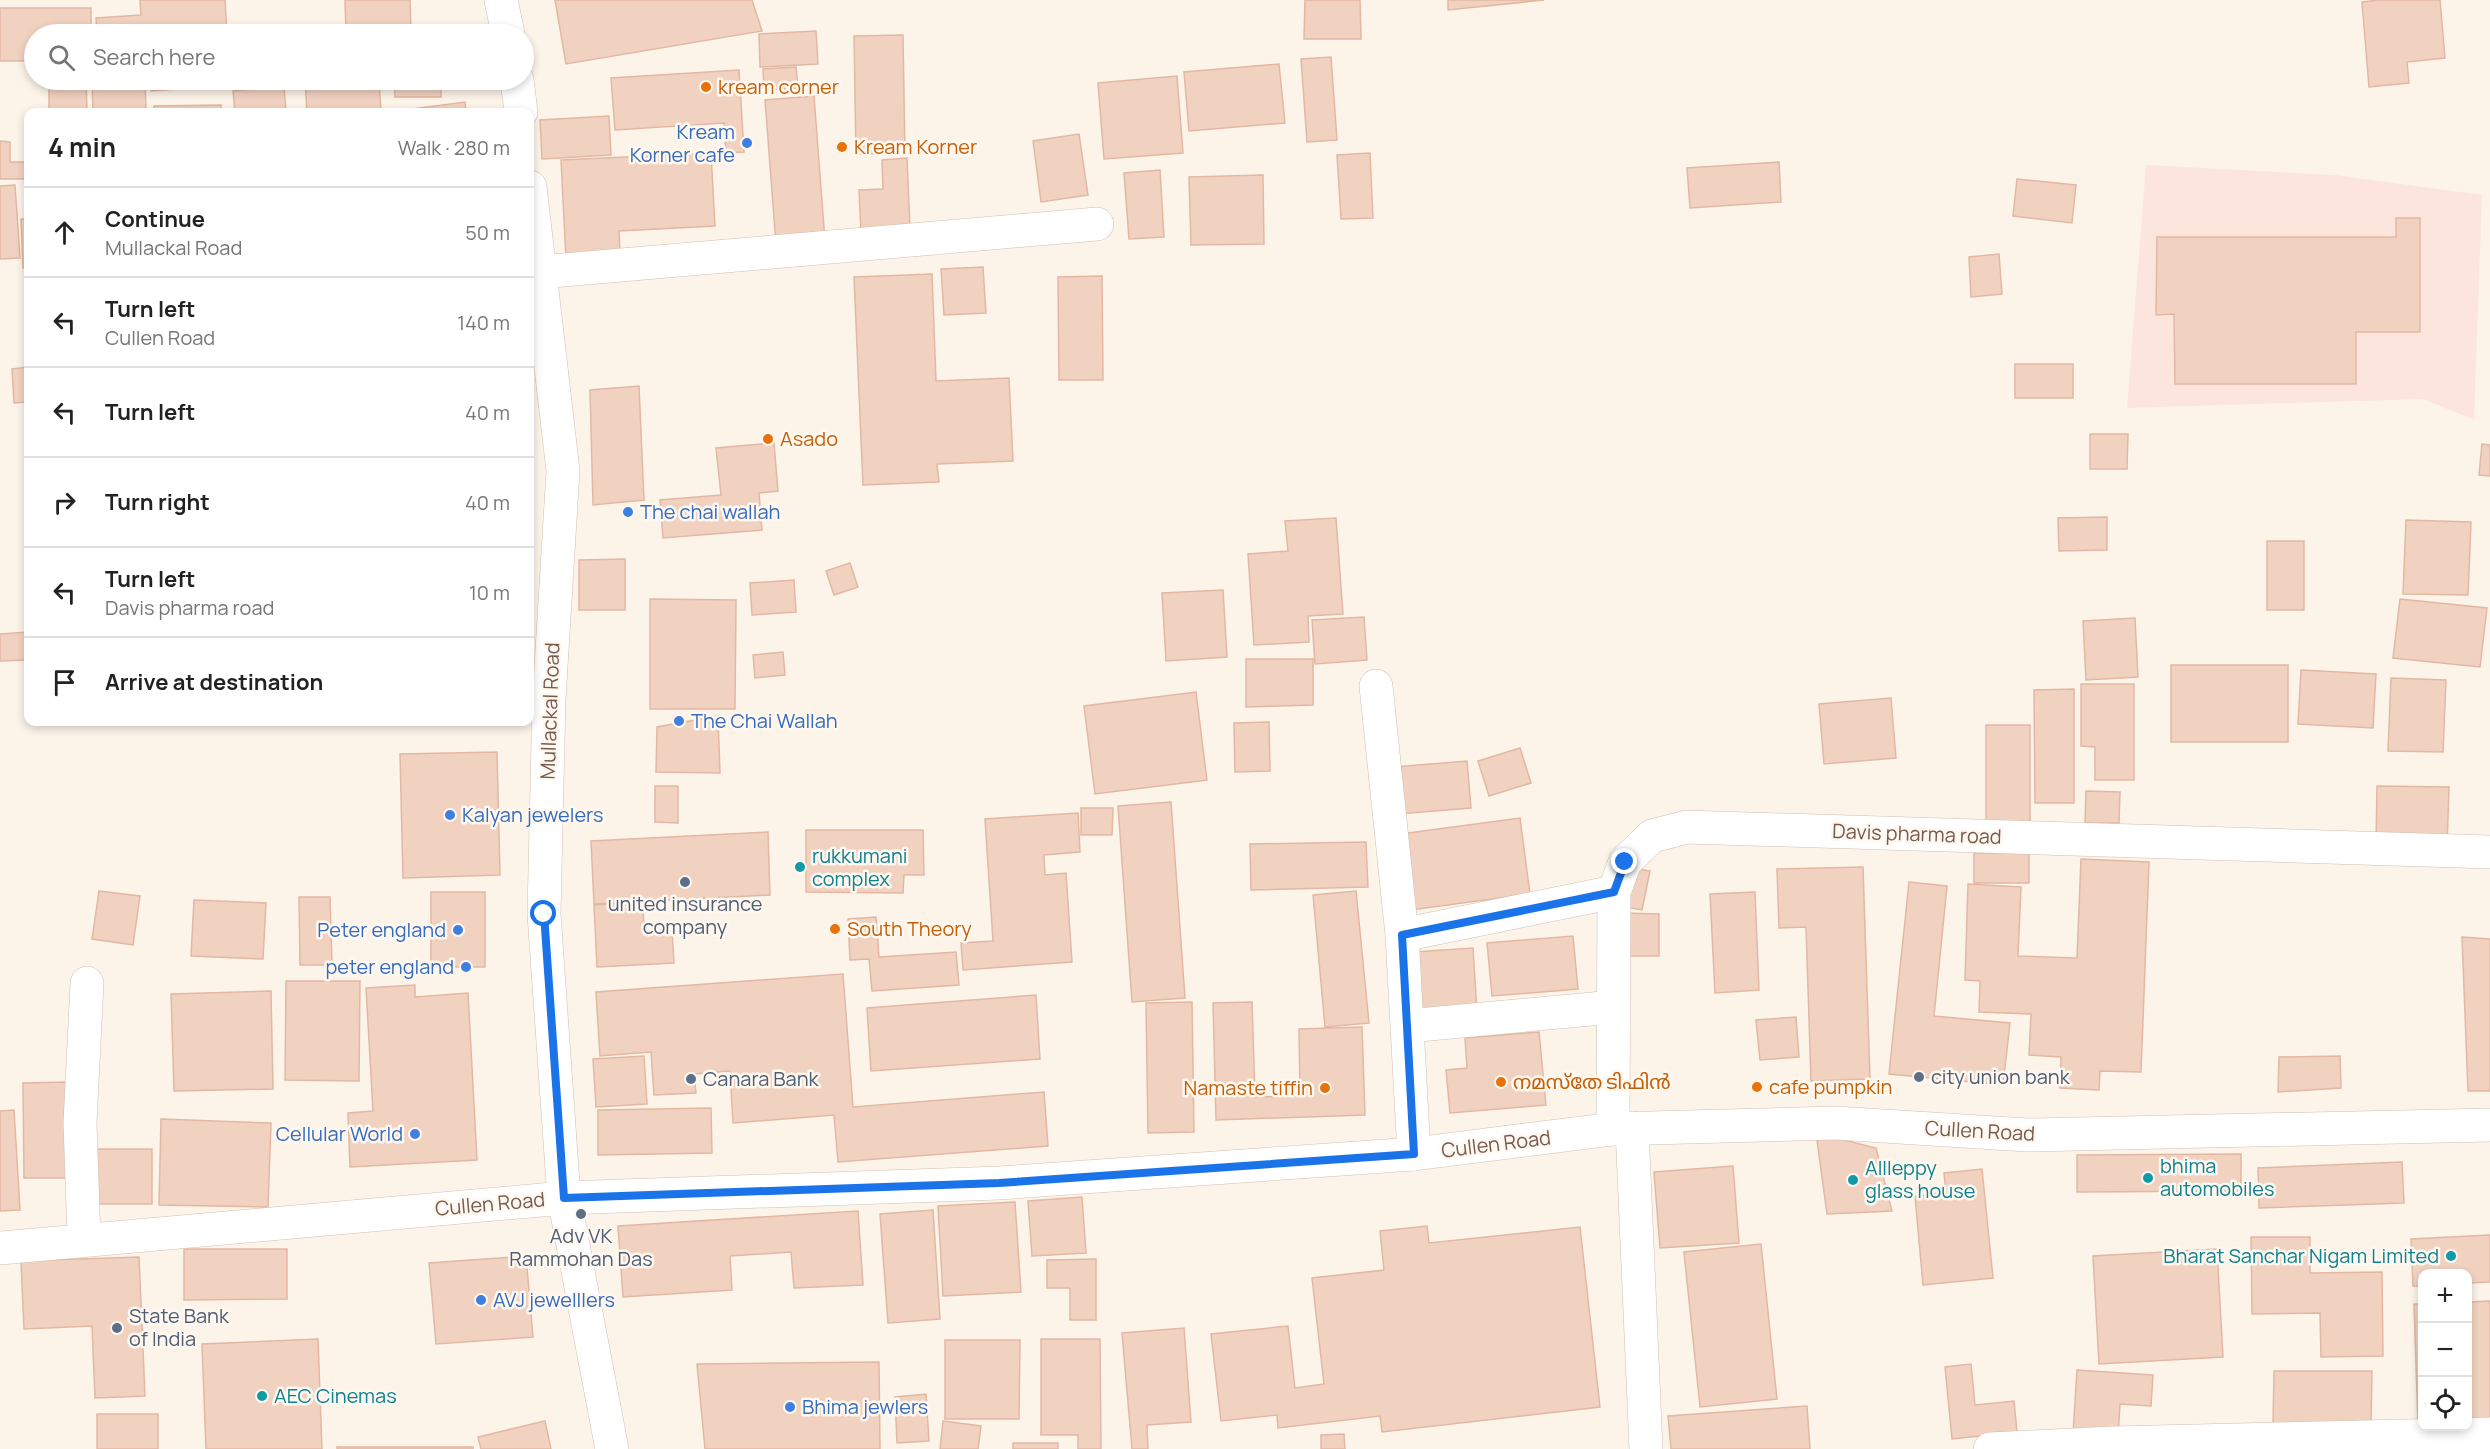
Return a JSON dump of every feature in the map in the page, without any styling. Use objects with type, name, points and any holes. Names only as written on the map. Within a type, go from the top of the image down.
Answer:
[{"type":"main road","points":[[501,0],[506,24]]},
{"type":"main road","points":[[517,90],[520,108]]},
{"type":"main road","name":"Mullackal Road","points":[[534,221],[563,471],[549,699],[544,914],[564,1198],[612,1449]]},
{"type":"main road","points":[[540,272],[1097,224]]},
{"type":"main road","points":[[1376,686],[1402,935],[1414,1154]]},
{"type":"main road","name":"Davis pharma road","points":[[1646,1449],[1614,1007],[1614,892],[1625,862],[1652,836],[1687,826],[2490,852]]},
{"type":"main road","points":[[1402,935],[1614,892]]},
{"type":"main road","points":[[84,1239],[80,1123],[87,983]]},
{"type":"main road","points":[[1407,1026],[1614,1007]]},
{"type":"main road","name":"Cullen Road","points":[[0,1248],[564,1198],[999,1183],[1414,1154],[1622,1129],[1836,1123],[2027,1135],[2490,1125]]},
{"type":"main road","points":[[1990,1449],[2113,1443],[2490,1434]]},
{"type":"shaded area","points":[[2146,165],[2335,175],[2482,195],[2474,420],[2423,399],[2127,408]]},
{"type":"building","points":[[140,0],[225,0],[226,24],[96,24],[96,18],[141,15]]},
{"type":"building","points":[[345,0],[410,0],[411,24],[346,24]]},
{"type":"building","points":[[555,0],[752,0],[762,31],[566,64]]},
{"type":"building","points":[[1305,0],[1360,0],[1361,39],[1304,39]]},
{"type":"building","points":[[1448,0],[1544,0],[1448,10]]},
{"type":"building","points":[[2440,0],[2445,58],[2407,62],[2409,83],[2369,87],[2362,2]]},
{"type":"building","points":[[0,8],[91,8],[91,24],[24,24],[24,61],[0,61]]},
{"type":"building","points":[[816,31],[818,64],[760,67],[759,34]]},
{"type":"building","points":[[903,35],[905,154],[856,154],[854,36]]},
{"type":"building","points":[[1331,57],[1337,140],[1307,142],[1301,59]]},
{"type":"building","points":[[1279,64],[1285,123],[1189,131],[1184,72]]},
{"type":"building","points":[[796,67],[798,88],[764,90],[763,69]]},
{"type":"building","points":[[739,70],[744,152],[726,153],[724,123],[615,130],[611,78]]},
{"type":"building","points":[[1177,76],[1183,153],[1104,159],[1098,83]]},
{"type":"building","points":[[49,90],[86,90],[87,108],[49,108]]},
{"type":"building","points":[[92,90],[145,90],[146,108],[93,108]]},
{"type":"building","points":[[284,90],[286,108],[235,108],[233,91]]},
{"type":"building","points":[[306,90],[380,90],[381,108],[307,108]]},
{"type":"building","points":[[395,90],[441,90],[441,97],[395,97]]},
{"type":"building","points":[[814,96],[825,241],[776,244],[765,100]]},
{"type":"building","points":[[465,102],[466,108],[419,108]]},
{"type":"building","points":[[221,105],[221,108],[154,108],[154,106]]},
{"type":"building","points":[[609,116],[611,155],[542,159],[540,120]]},
{"type":"building","points":[[1079,134],[1088,195],[1041,202],[1033,141]]},
{"type":"building","points":[[0,141],[10,142],[10,162],[24,162],[24,179],[0,179]]},
{"type":"building","points":[[711,153],[715,226],[619,231],[620,256],[566,258],[561,160]]},
{"type":"building","points":[[1370,153],[1373,218],[1341,219],[1337,155]]},
{"type":"building","points":[[907,158],[910,229],[861,232],[859,190],[883,189],[882,160]]},
{"type":"building","points":[[1779,162],[1781,202],[1690,208],[1687,168]]},
{"type":"building","points":[[1160,170],[1164,237],[1129,239],[1124,173]]},
{"type":"building","points":[[1263,175],[1264,244],[1191,245],[1189,177]]},
{"type":"building","points":[[2017,179],[2076,185],[2072,223],[2013,216]]},
{"type":"building","points":[[15,185],[20,258],[0,259],[0,186]]},
{"type":"building","points":[[2396,218],[2420,218],[2420,332],[2356,332],[2356,384],[2175,384],[2174,314],[2156,315],[2157,237],[2396,237]]},
{"type":"building","points":[[21,219],[24,219],[23,268]]},
{"type":"building","points":[[1999,254],[2002,294],[1971,297],[1969,257]]},
{"type":"building","points":[[983,267],[986,313],[944,315],[941,269]]},
{"type":"building","points":[[932,274],[936,381],[1009,378],[1013,461],[937,464],[939,482],[863,485],[854,277]]},
{"type":"building","points":[[1102,276],[1103,380],[1059,380],[1058,277]]},
{"type":"building","points":[[2015,364],[2073,364],[2073,398],[2015,398]]},
{"type":"building","points":[[24,368],[24,402],[14,403],[12,369]]},
{"type":"building","points":[[639,386],[644,500],[593,505],[590,390]]},
{"type":"building","points":[[2090,434],[2128,434],[2127,469],[2090,469]]},
{"type":"building","points":[[774,443],[778,491],[759,493],[762,530],[663,538],[660,500],[721,495],[716,448]]},
{"type":"building","points":[[2482,444],[2490,445],[2490,476],[2479,475]]},
{"type":"building","points":[[2107,517],[2107,550],[2059,551],[2058,518]]},
{"type":"building","points":[[1336,518],[1343,614],[1308,616],[1309,642],[1254,645],[1248,554],[1288,551],[1285,521]]},
{"type":"building","points":[[2406,520],[2471,522],[2468,595],[2403,594]]},
{"type":"building","points":[[2267,541],[2304,541],[2304,610],[2267,610]]},
{"type":"building","points":[[625,559],[625,610],[579,610],[579,560]]},
{"type":"building","points":[[850,563],[858,587],[834,595],[826,571]]},
{"type":"building","points":[[794,580],[796,612],[752,615],[750,583]]},
{"type":"building","points":[[1223,590],[1227,657],[1166,661],[1162,593]]},
{"type":"building","points":[[650,599],[736,600],[735,709],[650,709]]},
{"type":"building","points":[[2400,599],[2487,608],[2480,667],[2393,658]]},
{"type":"building","points":[[1364,617],[1367,660],[1315,664],[1312,620]]},
{"type":"building","points":[[2135,618],[2138,677],[2086,680],[2083,621]]},
{"type":"building","points":[[24,632],[24,660],[0,661],[0,634]]},
{"type":"building","points":[[783,652],[785,675],[755,678],[753,655]]},
{"type":"building","points":[[1246,659],[1313,659],[1313,705],[1246,707]]},
{"type":"building","points":[[2171,665],[2288,665],[2288,742],[2171,742]]},
{"type":"building","points":[[2301,670],[2376,674],[2373,728],[2298,724]]},
{"type":"building","points":[[2391,678],[2446,680],[2443,752],[2388,751]]},
{"type":"building","points":[[2081,684],[2134,684],[2134,780],[2095,780],[2095,747],[2081,746]]},
{"type":"building","points":[[2074,689],[2074,803],[2035,803],[2034,690]]},
{"type":"building","points":[[1196,692],[1207,780],[1095,794],[1084,706]]},
{"type":"building","points":[[1891,698],[1896,758],[1824,764],[1819,704]]},
{"type":"building","points":[[718,716],[720,773],[656,772],[657,727]]},
{"type":"building","points":[[1269,722],[1270,771],[1235,772],[1234,723]]},
{"type":"building","points":[[1986,725],[2030,725],[2030,830],[1986,831]]},
{"type":"building","points":[[1520,748],[1531,783],[1489,796],[1478,761]]},
{"type":"building","name":"Kalyan jewelers","points":[[497,752],[500,875],[403,878],[400,754]]},
{"type":"building","points":[[1467,761],[1471,808],[1398,814],[1394,767]]},
{"type":"building","points":[[655,786],[678,786],[678,823],[655,822]]},
{"type":"building","points":[[2377,786],[2449,787],[2447,846],[2376,845]]},
{"type":"building","points":[[2086,791],[2120,792],[2119,823],[2085,823]]},
{"type":"building","points":[[1171,802],[1185,998],[1132,1002],[1118,806]]},
{"type":"building","points":[[1081,808],[1113,808],[1112,835],[1081,835]]},
{"type":"building","points":[[1078,813],[1080,852],[1044,855],[1045,875],[1066,873],[1072,962],[963,970],[961,943],[993,941],[985,819]]},
{"type":"building","points":[[1520,818],[1530,894],[1411,910],[1401,834]]},
{"type":"building","points":[[806,830],[923,830],[924,875],[904,875],[903,893],[806,892]]},
{"type":"building","points":[[768,832],[770,895],[594,904],[591,841]]},
{"type":"building","points":[[1366,842],[1368,887],[1251,890],[1250,844]]},
{"type":"building","points":[[1974,853],[2029,853],[2029,883],[1974,883]]},
{"type":"building","points":[[2081,859],[2149,862],[2141,1072],[2100,1071],[2099,1090],[2060,1088],[2061,1057],[2029,1055],[2031,1014],[1979,1012],[1980,981],[1965,980],[1968,884],[2021,887],[2018,956],[2077,958]]},
{"type":"building","points":[[1628,867],[1650,871],[1642,910],[1620,906]]},
{"type":"building","points":[[1863,867],[1870,1079],[1811,1081],[1806,927],[1779,928],[1777,869]]},
{"type":"building","points":[[1909,882],[1947,886],[1934,1016],[2010,1023],[2003,1085],[1889,1074]]},
{"type":"building","points":[[99,891],[140,896],[133,945],[92,939]]},
{"type":"building","points":[[1356,891],[1369,1023],[1325,1027],[1313,895]]},
{"type":"building","name":"Peter england","points":[[431,892],[485,892],[485,967],[431,967]]},
{"type":"building","points":[[1755,892],[1759,990],[1715,993],[1710,894]]},
{"type":"building","points":[[299,897],[330,897],[332,965],[300,965]]},
{"type":"building","points":[[194,900],[266,903],[263,959],[191,956]]},
{"type":"building","points":[[643,902],[644,931],[672,930],[674,963],[597,967],[594,905]]},
{"type":"building","points":[[1623,913],[1659,914],[1659,956],[1623,956]]},
{"type":"building","points":[[876,917],[879,957],[956,952],[959,985],[872,991],[869,959],[850,960],[848,919]]},
{"type":"building","points":[[1573,936],[1578,989],[1492,996],[1487,943]]},
{"type":"building","points":[[2462,937],[2490,939],[2490,1091],[2468,1091]]},
{"type":"building","points":[[1473,948],[1477,1012],[1417,1015],[1414,952]]},
{"type":"building","points":[[843,974],[853,1107],[1044,1092],[1048,1146],[838,1162],[834,1115],[733,1123],[730,1071],[694,1074],[696,1093],[654,1095],[651,1052],[600,1056],[596,992]]},
{"type":"building","points":[[286,981],[360,981],[359,1081],[285,1080]]},
{"type":"building","points":[[415,985],[415,997],[468,993],[477,1160],[350,1167],[348,1113],[373,1111],[366,988]]},
{"type":"building","points":[[271,991],[273,1089],[174,1091],[171,994]]},
{"type":"building","points":[[1036,995],[1040,1059],[871,1071],[867,1008]]},
{"type":"building","points":[[1192,1002],[1194,1132],[1148,1133],[1146,1003]]},
{"type":"building","points":[[1252,1002],[1255,1097],[1300,1096],[1299,1029],[1362,1027],[1365,1115],[1216,1120],[1213,1003]]},
{"type":"building","points":[[1796,1017],[1799,1057],[1760,1060],[1756,1020]]},
{"type":"building","points":[[1539,1032],[1546,1105],[1450,1113],[1446,1070],[1467,1068],[1465,1038]]},
{"type":"building","points":[[644,1056],[647,1104],[596,1107],[593,1059]]},
{"type":"building","points":[[2340,1056],[2341,1088],[2278,1092],[2279,1057]]},
{"type":"building","points":[[67,1082],[68,1178],[24,1178],[23,1083]]},
{"type":"building","points":[[711,1108],[712,1153],[598,1155],[598,1110]]},
{"type":"building","points":[[14,1110],[20,1210],[0,1211],[0,1111]]},
{"type":"building","points":[[161,1119],[271,1123],[268,1207],[159,1205]]},
{"type":"building","name":"Allleppy glass house","points":[[1816,1133],[1876,1148],[1892,1211],[1827,1214]]},
{"type":"building","points":[[89,1149],[152,1149],[152,1204],[89,1204]]},
{"type":"building","points":[[2241,1154],[2241,1191],[2077,1192],[2077,1155]]},
{"type":"building","points":[[2402,1162],[2404,1203],[2259,1208],[2258,1168]]},
{"type":"building","points":[[1733,1166],[1739,1243],[1660,1248],[1654,1172]]},
{"type":"building","points":[[1982,1169],[1993,1278],[1923,1285],[1915,1196],[1946,1193],[1944,1173]]},
{"type":"building","points":[[1082,1197],[1086,1253],[1032,1256],[1028,1201]]},
{"type":"building","points":[[1015,1202],[1021,1292],[943,1296],[938,1206]]},
{"type":"building","points":[[933,1210],[940,1319],[888,1323],[880,1214]]},
{"type":"building","points":[[858,1211],[863,1285],[794,1288],[791,1252],[730,1256],[732,1290],[623,1297],[618,1226]]},
{"type":"building","points":[[1427,1226],[1429,1243],[1580,1227],[1600,1407],[1382,1432],[1380,1416],[1278,1428],[1277,1415],[1221,1421],[1211,1334],[1288,1326],[1295,1388],[1324,1384],[1312,1278],[1384,1270],[1380,1231]]},
{"type":"building","name":"Bharat Sanchar Nigam Limited","points":[[2490,1235],[2490,1282],[2472,1283],[2472,1269],[2418,1269],[2418,1286],[2413,1286],[2411,1239]]},
{"type":"building","points":[[2251,1237],[2310,1237],[2310,1273],[2382,1272],[2383,1356],[2321,1357],[2320,1313],[2252,1314]]},
{"type":"building","points":[[1761,1244],[1777,1399],[1700,1407],[1684,1252]]},
{"type":"building","points":[[184,1249],[287,1249],[287,1299],[184,1300]]},
{"type":"building","points":[[2217,1249],[2223,1357],[2099,1364],[2093,1256]]},
{"type":"building","name":"AVJ jewelllers","points":[[526,1256],[533,1337],[436,1344],[429,1263]]},
{"type":"building","name":"State Bank of India","points":[[139,1257],[145,1396],[95,1398],[92,1326],[24,1329],[21,1261]]},
{"type":"building","points":[[1096,1259],[1096,1320],[1070,1320],[1070,1288],[1047,1288],[1047,1260]]},
{"type":"building","points":[[2490,1301],[2490,1422],[2472,1423],[2472,1302]]},
{"type":"building","points":[[2414,1304],[2418,1304],[2418,1425]]},
{"type":"building","points":[[1184,1328],[1191,1422],[1147,1425],[1148,1449],[1132,1449],[1122,1333]]},
{"type":"building","name":"AEC Cinemas","points":[[318,1339],[322,1449],[206,1449],[202,1344]]},
{"type":"building","points":[[1041,1339],[1100,1339],[1101,1449],[1078,1449],[1078,1435],[1041,1435]]},
{"type":"building","points":[[945,1340],[1020,1340],[1019,1419],[945,1419]]},
{"type":"building","name":"Bhima jewlers","points":[[879,1362],[880,1449],[705,1449],[697,1364]]},
{"type":"building","points":[[1971,1364],[1975,1405],[2014,1401],[2017,1432],[1952,1439],[1945,1367]]},
{"type":"building","points":[[2077,1370],[2153,1375],[2151,1406],[2120,1404],[2118,1437],[2073,1434]]},
{"type":"building","points":[[2274,1371],[2372,1371],[2371,1425],[2273,1425]]},
{"type":"building","points":[[926,1394],[929,1441],[897,1443],[895,1397]]},
{"type":"building","points":[[1807,1406],[1810,1449],[1671,1449],[1668,1416]]},
{"type":"building","points":[[97,1414],[158,1414],[158,1449],[97,1449]]},
{"type":"building","points":[[545,1421],[551,1449],[481,1449],[478,1437]]},
{"type":"building","points":[[943,1421],[981,1426],[978,1449],[940,1449]]},
{"type":"building","points":[[1344,1434],[1345,1449],[1321,1449],[1321,1435]]},
{"type":"building","points":[[1013,1443],[1058,1443],[1058,1449],[1013,1449]]},
{"type":"building","points":[[337,1447],[473,1447],[473,1449],[337,1449]]},
{"type":"place","name":"kream corner","points":[[706,87]]},
{"type":"place","name":"Kream Korner cafe","points":[[747,143]]},
{"type":"place","name":"Kream Korner","points":[[842,147]]},
{"type":"place","name":"Asado","points":[[768,439]]},
{"type":"place","name":"The chai wallah","points":[[628,512]]},
{"type":"place","name":"The Chai Wallah","points":[[679,721]]},
{"type":"place","name":"Kalyan jewelers","points":[[450,815]]},
{"type":"place","name":"rukkumani complex","points":[[800,867]]},
{"type":"place","name":"united insurance company","points":[[685,882]]},
{"type":"place","name":"South Theory","points":[[835,929]]},
{"type":"place","name":"Peter england","points":[[458,930]]},
{"type":"place","name":"peter england","points":[[466,967]]},
{"type":"place","name":"city union bank","points":[[1919,1077]]},
{"type":"place","name":"Canara Bank","points":[[691,1079]]},
{"type":"place","name":"നമസ്തേ ടിഫിൻ","points":[[1501,1082]]},
{"type":"place","name":"cafe pumpkin","points":[[1757,1087]]},
{"type":"place","name":"Namaste tiffin","points":[[1325,1088]]},
{"type":"place","name":"Cellular World","points":[[415,1134]]},
{"type":"place","name":"bhima automobiles","points":[[2148,1178]]},
{"type":"place","name":"Allleppy glass house","points":[[1853,1180]]},
{"type":"place","name":"Adv VK Rammohan Das","points":[[581,1214]]},
{"type":"place","name":"Bharat Sanchar Nigam Limited","points":[[2451,1256]]},
{"type":"place","name":"AVJ jewelllers","points":[[481,1300]]},
{"type":"place","name":"State Bank of India","points":[[117,1328]]},
{"type":"place","name":"AEC Cinemas","points":[[262,1396]]},
{"type":"place","name":"Bhima jewlers","points":[[790,1407]]},
{"type":"route","points":[[544,914],[564,1198],[999,1183],[1414,1154],[1402,935],[1614,892],[1625,862]]}]
